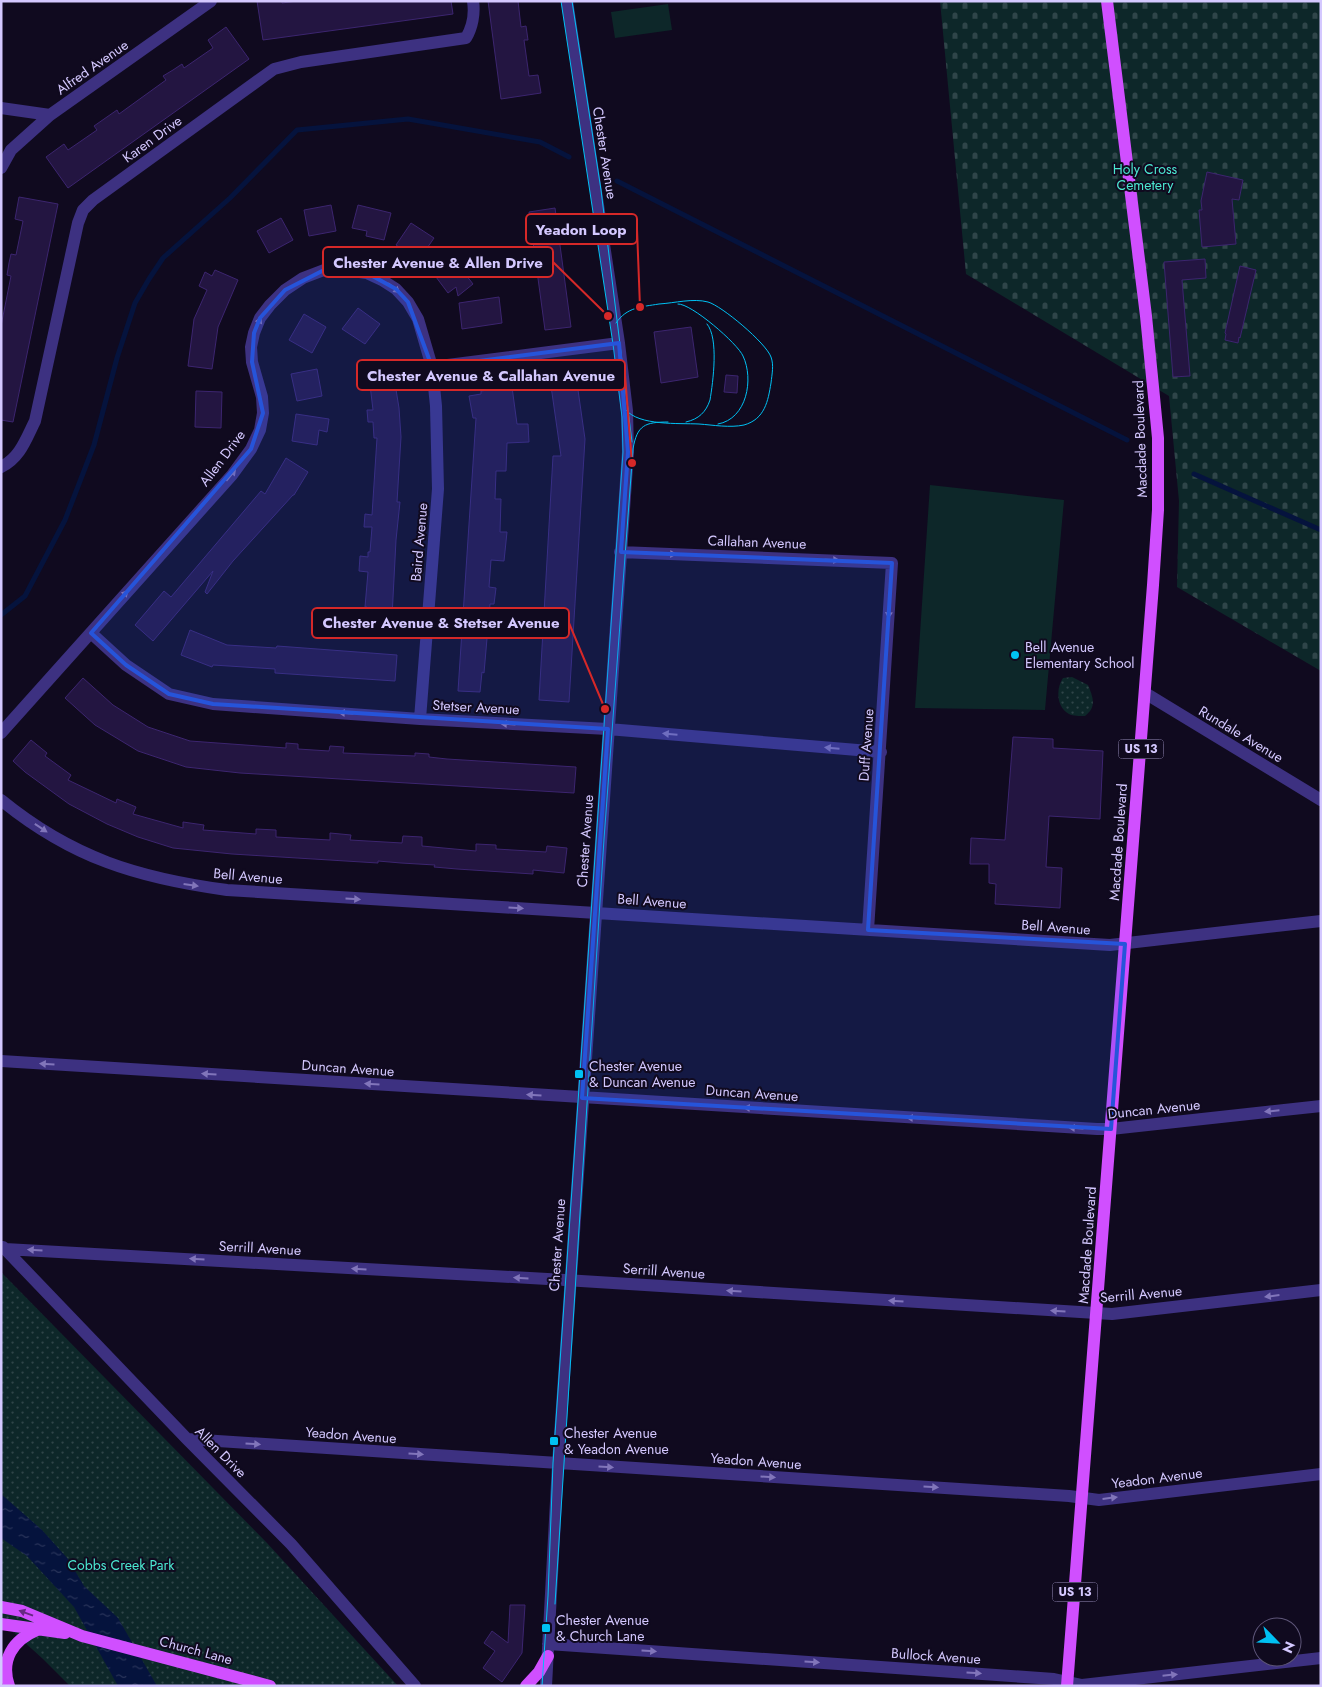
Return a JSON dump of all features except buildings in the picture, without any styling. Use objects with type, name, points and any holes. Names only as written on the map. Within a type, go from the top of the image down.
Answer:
[{"type":"main road","name":"Macdade Boulevard","points":[[1068,1684],[1157,537],[1158,438],[1146,316],[1107,1]]},
{"type":"main road","points":[[1,1607],[22,1612],[82,1636]]},
{"type":"main road","points":[[1,1624],[82,1636]]},
{"type":"main road","points":[[9,1686],[6,1672],[10,1654],[19,1640],[37,1630]]},
{"type":"main road","name":"Church Lane","points":[[82,1636],[270,1686]]},
{"type":"main road","points":[[526,1686],[539,1672],[548,1650]]},
{"type":"street","name":"Alfred Avenue","points":[[1,168],[11,150],[50,115],[211,1]]},
{"type":"street","name":"Karen Drive","points":[[1,467],[9,463],[21,450],[35,421],[78,223],[83,210],[93,200],[274,69],[301,62],[466,38],[470,32],[472,22],[473,1]]},
{"type":"street","name":"Chester Avenue","points":[[546,1686],[558,1464],[582,1098],[628,444],[627,411],[619,343],[567,1]]},
{"type":"street","points":[[1,108],[50,115]]},
{"type":"street","name":"Allen Drive","points":[[1,733],[232,475],[250,449],[260,430],[263,412],[262,397],[252,362],[251,347],[254,333],[260,318],[285,290],[303,278],[324,270],[367,273],[382,280],[396,289],[408,302],[418,319],[432,367]]},
{"type":"street","points":[[432,367],[619,343]]},
{"type":"street","name":"Baird Avenue","points":[[420,719],[438,489],[436,406],[432,367]]},
{"type":"street","name":"Callahan Avenue","points":[[620,552],[892,563]]},
{"type":"street","name":"Duff Avenue","points":[[868,930],[892,563]]},
{"type":"street","name":"Stetser Avenue","points":[[91,633],[126,665],[169,694],[212,704],[420,719],[608,729],[880,752]]},
{"type":"street","name":"Rundale Avenue","points":[[1145,693],[1321,800]]},
{"type":"street","name":"Bell Avenue","points":[[1,800],[51,835],[102,861],[129,871],[186,884],[310,896],[1110,945],[1321,921]]},
{"type":"street","name":"Duncan Avenue","points":[[1,1061],[1111,1129],[1321,1106]]},
{"type":"street","name":"Allen Drive","points":[[3,1247],[187,1439],[291,1544],[415,1686]]},
{"type":"street","name":"Serrill Avenue","points":[[3,1247],[1117,1314],[1321,1290]]},
{"type":"street","name":"Yeadon Avenue","points":[[187,1439],[1082,1497],[1099,1500],[1321,1474]]},
{"type":"street","name":"Bullock Avenue","points":[[548,1650],[1054,1679],[1068,1684],[1082,1685],[1321,1658]]},
{"type":"highlighted area","points":[[324,270],[367,273],[396,289],[408,302],[432,367],[619,343],[628,452],[621,552],[892,563],[868,930],[1125,944],[1111,1129],[582,1098],[608,729],[213,704],[169,694],[126,665],[91,633],[251,449],[263,413],[252,362],[254,333],[260,318],[285,290]]},
{"type":"green space","name":"Holy Cross Cemetery","points":[[940,1],[1321,1],[1321,671],[1177,587],[1179,501],[1169,396],[966,274]]},
{"type":"green space","points":[[668,4],[672,30],[615,38],[611,12]]},
{"type":"green space","points":[[930,485],[1064,500],[1045,710],[915,708]]},
{"type":"green space","points":[[1072,677],[1088,685],[1091,694],[1093,705],[1085,716],[1069,714],[1062,707],[1058,697],[1059,687],[1063,678]]},
{"type":"green space","name":"Cobbs Creek Park","points":[[1,1272],[267,1543],[398,1686],[70,1686],[1,1621]]},
{"type":"water","points":[[1,1494],[42,1530],[68,1559],[84,1586],[118,1618],[157,1686],[118,1686],[74,1607],[27,1556],[1,1538]]},
{"type":"waterway","points":[[1,615],[25,596],[65,520],[94,445],[117,358],[135,303],[149,279],[163,258],[230,198],[297,130],[408,119],[540,142],[569,157]]},
{"type":"waterway","points":[[617,181],[1127,440]]},
{"type":"waterway","points":[[1194,474],[1321,530]]},
{"type":"tram line","points":[[542,1686],[548,1596],[553,1463],[623,452],[622,417],[613,344],[561,1]]},
{"type":"tram line","points":[[572,1],[601,190],[632,442]]},
{"type":"tram line","points":[[616,323],[625,314],[640,307],[690,301],[708,302],[723,310],[753,334],[771,357],[772,363],[767,403],[757,418],[744,425],[660,423],[640,419],[626,410]]},
{"type":"tram line","points":[[678,304],[684,305],[703,317],[724,334],[743,356],[748,376],[746,397],[736,414],[728,421],[718,424]]},
{"type":"tram line","points":[[686,422],[695,419],[701,414],[710,400],[714,372],[714,349],[711,331],[707,324]]},
{"type":"tram line","points":[[555,1604],[604,839],[633,449],[637,435],[643,426],[668,422]]},
{"type":"place","name":"Yeadon Loop","points":[[640,307]]},
{"type":"place","name":"Chester Avenue & Allen Drive","points":[[608,316]]},
{"type":"place","name":"Chester Avenue & Callahan Avenue","points":[[632,463]]},
{"type":"place","name":"Bell Avenue Elementary School","points":[[1015,655]]},
{"type":"place","name":"Chester Avenue & Stetser Avenue","points":[[605,709]]},
{"type":"place","name":"Chester Avenue & Duncan Avenue","points":[[579,1074]]},
{"type":"place","name":"Chester Avenue & Yeadon Avenue","points":[[554,1441]]},
{"type":"place","name":"Chester Avenue & Church Lane","points":[[546,1628]]}]
